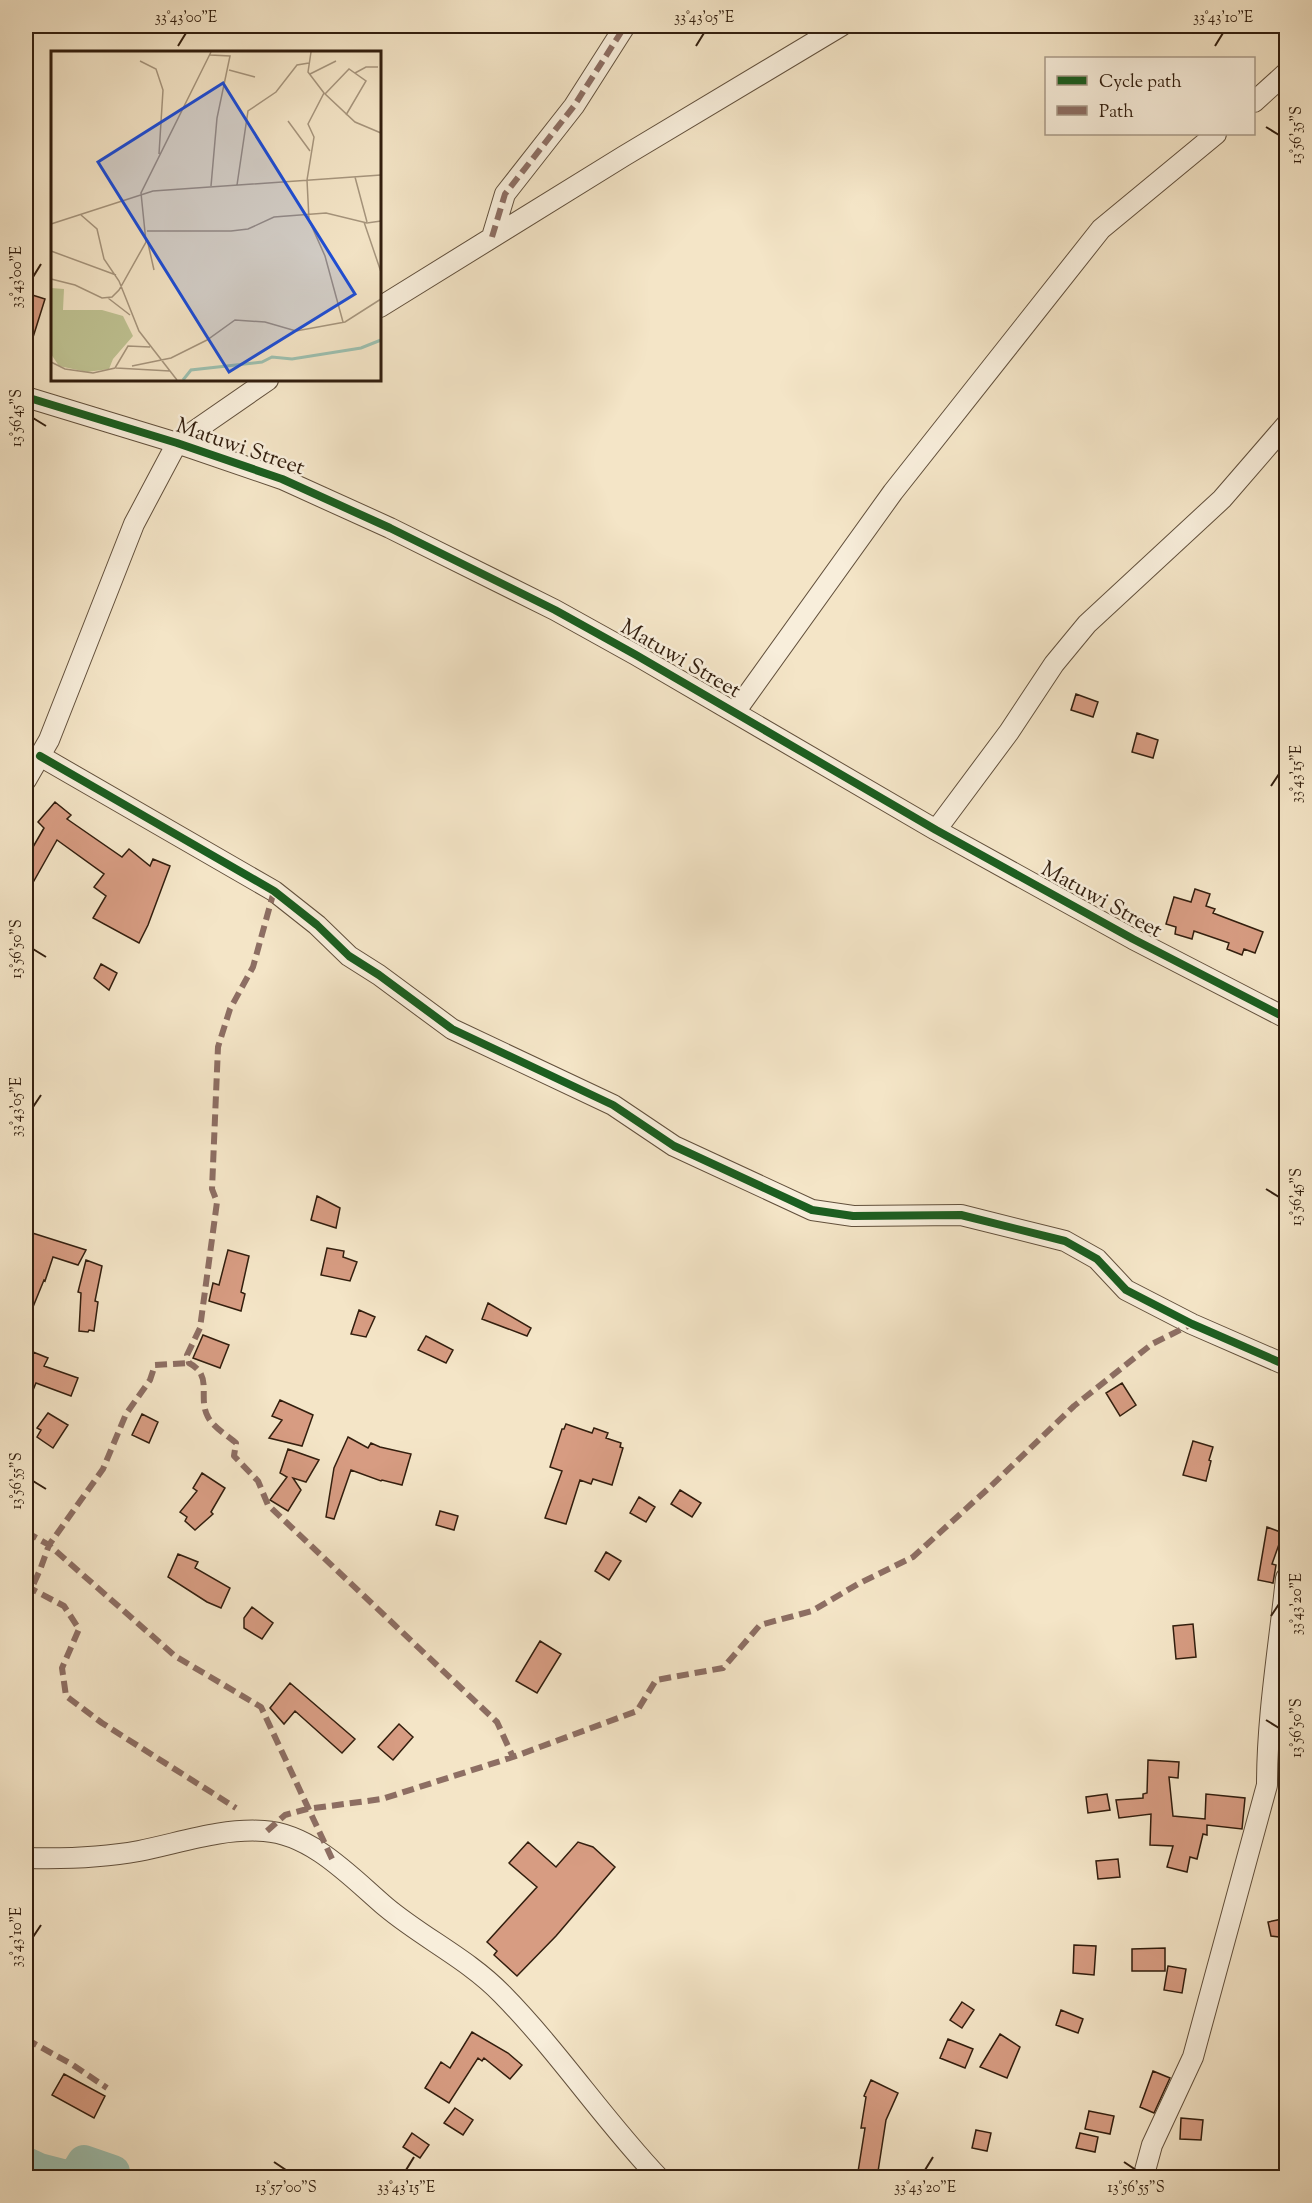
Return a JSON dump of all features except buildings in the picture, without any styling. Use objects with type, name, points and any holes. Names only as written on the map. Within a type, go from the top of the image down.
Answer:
[{"type":"street","points":[[492,237],[505,194],[574,106],[625,26]]},
{"type":"street","points":[[381,306],[841,26]]},
{"type":"street","points":[[1255,101],[1287,73]]},
{"type":"street","points":[[735,712],[893,492],[1101,229],[1215,135]]},
{"type":"street","points":[[26,780],[49,740],[134,524],[177,443],[267,381]]},
{"type":"street","name":"Matuwi Street","points":[[26,397],[177,443],[282,479],[390,528],[555,610],[936,830],[1133,939],[1287,1018]]},
{"type":"street","points":[[936,830],[1009,732],[1054,664],[1087,624],[1222,499],[1287,425]]},
{"type":"street","points":[[40,756],[274,891],[317,925],[349,956],[379,975],[452,1029],[613,1105],[674,1146],[812,1210],[853,1216],[961,1215],[1065,1241],[1096,1259],[1126,1290],[1192,1324],[1287,1365]]},
{"type":"street","points":[[1143,2178],[1152,2145],[1193,2057],[1267,1785],[1271,1691],[1287,1578]]},
{"type":"street","points":[[26,1858],[103,1857],[203,1836],[239,1831],[267,1831],[291,1838],[313,1849],[353,1877],[393,1913],[473,1968],[502,1993],[636,2154],[659,2178]]},
{"type":"waterway","points":[[74,2178],[84,2162],[113,2172],[114,2178]]},
{"type":"waterway","points":[[26,2164],[70,2178]]},
{"type":"marked path","points":[[492,237],[505,194],[574,106],[625,26]]},
{"type":"marked path","points":[[274,891],[253,967],[230,1009],[218,1047],[212,1189],[217,1202],[200,1328],[187,1355],[189,1363],[201,1374],[205,1409],[210,1421],[236,1443],[234,1456],[258,1481],[268,1505],[497,1722],[513,1757]]},
{"type":"marked path","points":[[267,1831],[285,1815],[307,1809],[382,1799],[513,1757],[637,1711],[656,1680],[723,1668],[760,1625],[812,1611],[858,1584],[913,1557],[1074,1406],[1152,1344],[1192,1324]]},
{"type":"marked path","points":[[26,1600],[49,1545],[103,1469],[126,1414],[150,1380],[155,1365],[189,1363]]},
{"type":"marked path","points":[[26,1532],[49,1545],[175,1656],[261,1707],[333,1861]]},
{"type":"marked path","points":[[26,1586],[64,1606],[79,1629],[62,1668],[66,1696],[102,1723],[236,1808]]},
{"type":"marked path","points":[[26,2039],[73,2065],[107,2088]]},
{"type":"cycle path","points":[[26,397],[177,443],[282,479],[390,528],[555,610],[936,830],[1133,939],[1286,1018]]},
{"type":"cycle path","points":[[40,756],[274,891],[317,925],[349,956],[379,975],[452,1029],[613,1105],[674,1146],[812,1210],[853,1216],[961,1215],[1065,1241],[1097,1259],[1126,1290],[1192,1324],[1286,1365]]}]
